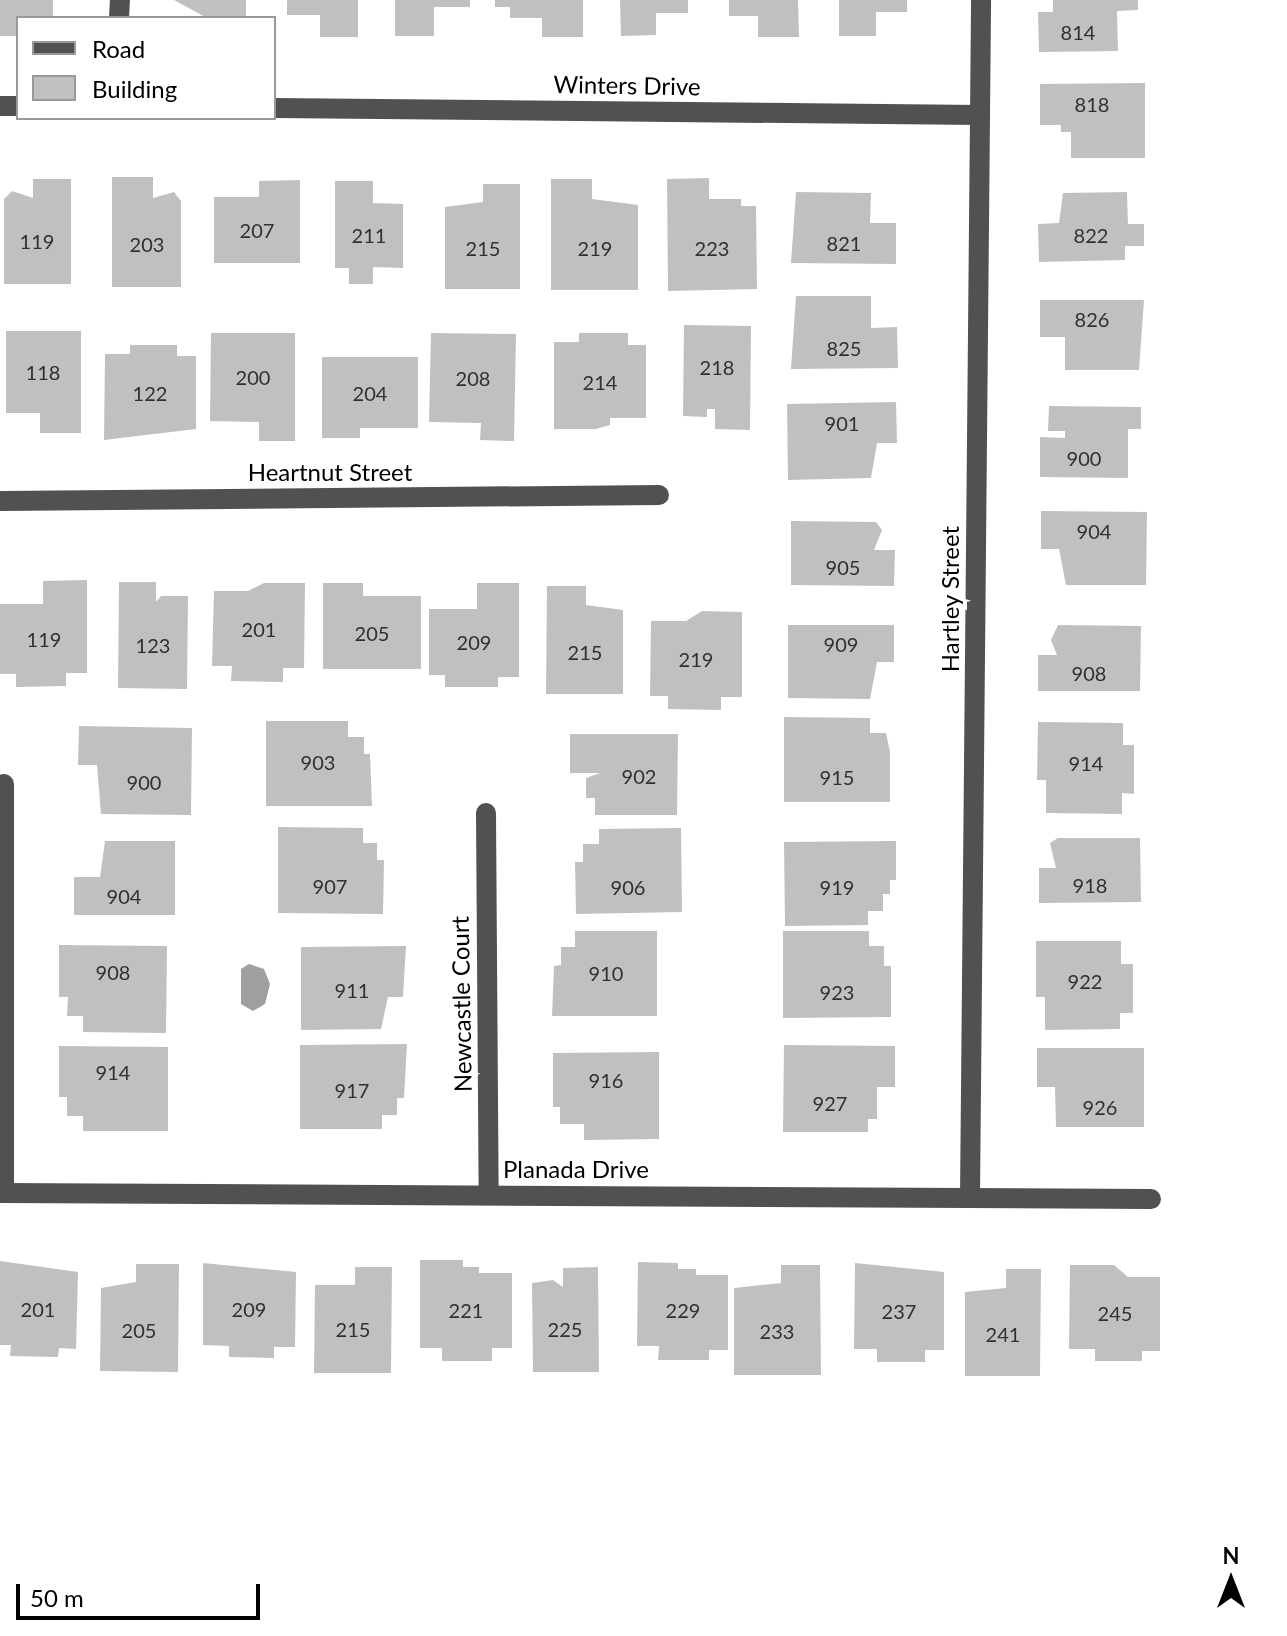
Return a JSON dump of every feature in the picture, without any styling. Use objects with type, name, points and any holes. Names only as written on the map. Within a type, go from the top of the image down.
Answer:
[{"type":"street","name":"Hartley Street","points":[[970,1197],[981,0]]},
{"type":"street","name":"Winters Drive","points":[[276,108],[980,115]]},
{"type":"street","name":"Heartnut Street","points":[[0,501],[659,495]]},
{"type":"street","points":[[2,1193],[4,784]]},
{"type":"street","name":"Newcastle Court","points":[[486,813],[489,1195]]},
{"type":"street","name":"Planada Drive","points":[[2,1193],[1151,1199]]},
{"type":"shaded area","points":[[249,964],[264,969],[270,984],[265,1004],[253,1011],[241,1004],[241,969]]},
{"type":"building","points":[[0,0],[53,0],[53,16],[16,16],[16,36],[0,36]]},
{"type":"building","points":[[174,0],[246,0],[246,16],[203,16]]},
{"type":"building","points":[[287,0],[358,0],[358,37],[320,37],[320,15],[287,15]]},
{"type":"building","points":[[395,0],[470,0],[470,7],[434,7],[434,36],[395,36]]},
{"type":"building","points":[[495,0],[583,0],[583,37],[542,37],[542,18],[510,18],[510,7],[495,7]]},
{"type":"building","points":[[620,0],[688,0],[688,13],[656,13],[656,35],[621,36]]},
{"type":"building","points":[[729,0],[798,0],[799,37],[758,37],[758,16],[729,16]]},
{"type":"building","points":[[839,0],[907,0],[907,12],[876,12],[876,36],[839,36]]},
{"type":"building","points":[[1053,0],[1138,0],[1138,10],[1117,11],[1118,51],[1039,52],[1038,12],[1053,12]]},
{"type":"building","points":[[1145,83],[1145,158],[1071,158],[1071,132],[1061,132],[1061,125],[1040,125],[1040,84]]},
{"type":"building","points":[[112,177],[153,177],[153,198],[174,192],[181,201],[181,287],[112,287]]},
{"type":"building","points":[[709,178],[709,199],[741,199],[741,206],[756,206],[757,289],[668,291],[667,179]]},
{"type":"building","points":[[33,179],[71,179],[71,284],[4,284],[4,199],[12,191],[33,198]]},
{"type":"building","points":[[551,179],[592,179],[592,199],[638,205],[638,290],[551,290]]},
{"type":"building","points":[[300,180],[300,263],[214,263],[214,197],[259,197],[259,181]]},
{"type":"building","points":[[335,181],[373,181],[373,203],[403,204],[403,268],[373,267],[373,284],[349,284],[349,268],[335,268]]},
{"type":"building","points":[[483,184],[520,184],[520,289],[445,289],[445,207],[483,202]]},
{"type":"building","points":[[796,192],[871,193],[870,223],[896,223],[896,264],[791,263]]},
{"type":"building","points":[[1127,192],[1128,224],[1144,224],[1144,246],[1125,246],[1125,260],[1039,262],[1038,224],[1059,223],[1063,193]]},
{"type":"building","points":[[796,296],[871,296],[871,328],[897,327],[898,368],[791,369]]},
{"type":"building","points":[[1040,300],[1144,300],[1139,370],[1065,370],[1065,337],[1040,337]]},
{"type":"building","points":[[684,325],[751,326],[750,430],[715,429],[715,409],[707,409],[707,417],[683,416]]},
{"type":"building","points":[[6,331],[81,331],[81,433],[40,433],[40,413],[6,413]]},
{"type":"building","points":[[211,333],[295,333],[295,441],[259,441],[259,422],[210,421]]},
{"type":"building","points":[[431,333],[516,334],[514,441],[480,440],[481,423],[429,422]]},
{"type":"building","points":[[579,333],[628,333],[628,345],[646,345],[646,418],[610,418],[610,425],[596,429],[554,429],[554,342],[579,342]]},
{"type":"building","points":[[130,345],[177,345],[177,356],[196,356],[196,429],[104,440],[105,354],[130,354]]},
{"type":"building","points":[[322,357],[418,357],[418,428],[360,428],[360,438],[322,438]]},
{"type":"building","points":[[896,402],[897,443],[877,443],[871,478],[788,480],[787,404]]},
{"type":"building","points":[[1049,406],[1141,407],[1141,429],[1128,429],[1128,478],[1040,477],[1040,437],[1065,438],[1065,431],[1048,431]]},
{"type":"building","points":[[1041,511],[1147,512],[1146,585],[1066,585],[1059,549],[1041,549]]},
{"type":"building","points":[[791,521],[876,522],[882,530],[874,550],[895,550],[894,586],[791,585]]},
{"type":"building","points":[[87,580],[87,673],[66,673],[66,686],[16,687],[16,674],[0,674],[0,604],[43,604],[43,581]]},
{"type":"building","points":[[119,582],[156,582],[156,602],[161,596],[188,596],[187,689],[118,688]]},
{"type":"building","points":[[264,583],[305,583],[304,668],[283,668],[283,682],[231,681],[232,666],[212,666],[214,591],[248,591]]},
{"type":"building","points":[[323,583],[363,583],[363,596],[421,596],[421,669],[323,669]]},
{"type":"building","points":[[477,583],[519,583],[519,677],[498,677],[498,687],[445,687],[445,675],[429,675],[429,609],[477,609]]},
{"type":"building","points":[[547,586],[586,586],[586,605],[623,610],[623,694],[546,694]]},
{"type":"building","points":[[702,611],[742,612],[742,697],[721,697],[721,710],[668,709],[668,696],[650,696],[651,621],[686,621]]},
{"type":"building","points":[[788,625],[894,625],[894,662],[877,662],[870,699],[788,698]]},
{"type":"building","points":[[1058,625],[1141,626],[1140,691],[1038,691],[1038,655],[1057,655],[1051,640]]},
{"type":"building","points":[[784,717],[870,718],[870,733],[886,733],[890,752],[890,802],[784,802]]},
{"type":"building","points":[[266,721],[348,721],[348,737],[364,737],[364,754],[370,754],[372,806],[266,806]]},
{"type":"building","points":[[1038,722],[1123,723],[1123,745],[1134,745],[1134,794],[1122,793],[1122,814],[1046,813],[1046,780],[1037,780]]},
{"type":"building","points":[[79,726],[192,728],[191,815],[101,814],[97,765],[78,765]]},
{"type":"building","points":[[570,734],[678,734],[677,815],[595,815],[595,798],[586,798],[586,778],[600,773],[570,773]]},
{"type":"building","points":[[278,827],[363,828],[363,843],[377,843],[377,860],[384,860],[383,914],[278,913]]},
{"type":"building","points":[[681,828],[682,912],[576,914],[575,862],[583,862],[583,844],[599,844],[599,829]]},
{"type":"building","points":[[1058,838],[1140,838],[1141,902],[1039,903],[1039,868],[1056,868],[1050,843]]},
{"type":"building","points":[[105,841],[175,841],[175,915],[74,915],[74,877],[100,877]]},
{"type":"building","points":[[896,841],[896,880],[890,880],[890,894],[883,894],[883,911],[868,911],[868,925],[785,926],[784,842]]},
{"type":"building","points":[[575,931],[657,931],[657,1016],[552,1016],[554,966],[561,965],[561,947],[575,947]]},
{"type":"building","points":[[783,931],[869,931],[869,946],[884,946],[884,966],[891,966],[891,1017],[783,1018]]},
{"type":"building","points":[[1036,941],[1121,941],[1121,964],[1133,964],[1133,1013],[1120,1013],[1120,1029],[1045,1030],[1045,997],[1036,997]]},
{"type":"building","points":[[59,945],[167,946],[166,1033],[83,1032],[83,1016],[67,1016],[68,997],[59,997]]},
{"type":"building","points":[[406,946],[403,997],[388,997],[381,1029],[301,1030],[301,947]]},
{"type":"building","points":[[407,1044],[404,1098],[397,1098],[397,1115],[382,1115],[382,1129],[300,1129],[300,1045]]},
{"type":"building","points":[[784,1045],[895,1046],[895,1087],[877,1087],[877,1119],[868,1119],[868,1132],[783,1132]]},
{"type":"building","points":[[59,1046],[168,1047],[168,1131],[83,1131],[83,1116],[67,1116],[67,1097],[59,1097]]},
{"type":"building","points":[[1037,1048],[1144,1048],[1144,1127],[1056,1127],[1055,1087],[1037,1087]]},
{"type":"building","points":[[659,1052],[659,1139],[584,1140],[584,1124],[560,1124],[560,1107],[553,1107],[553,1053]]},
{"type":"building","points":[[420,1260],[463,1260],[463,1267],[479,1267],[479,1273],[512,1273],[512,1348],[492,1348],[492,1361],[442,1361],[442,1348],[420,1348]]},
{"type":"building","points":[[0,1261],[78,1272],[76,1349],[59,1348],[58,1357],[10,1356],[11,1345],[0,1345]]},
{"type":"building","points":[[638,1262],[678,1263],[678,1269],[696,1269],[696,1275],[728,1275],[728,1350],[709,1350],[709,1360],[658,1360],[659,1346],[637,1346]]},
{"type":"building","points":[[203,1263],[296,1272],[295,1347],[274,1347],[274,1358],[229,1357],[229,1346],[203,1345]]},
{"type":"building","points":[[855,1263],[944,1272],[944,1350],[925,1350],[925,1362],[877,1362],[877,1349],[854,1349]]},
{"type":"building","points":[[136,1264],[179,1264],[178,1372],[100,1371],[101,1288],[136,1282]]},
{"type":"building","points":[[781,1265],[820,1265],[821,1375],[734,1375],[734,1288],[781,1283]]},
{"type":"building","points":[[1070,1265],[1114,1265],[1128,1277],[1160,1277],[1160,1351],[1142,1351],[1142,1361],[1095,1361],[1095,1349],[1069,1349]]},
{"type":"building","points":[[355,1267],[392,1267],[391,1373],[314,1373],[315,1285],[355,1285]]},
{"type":"building","points":[[598,1267],[599,1372],[533,1372],[532,1283],[553,1280],[563,1287],[563,1268]]},
{"type":"building","points":[[1006,1269],[1041,1269],[1040,1376],[965,1376],[965,1292],[1006,1288]]}]
